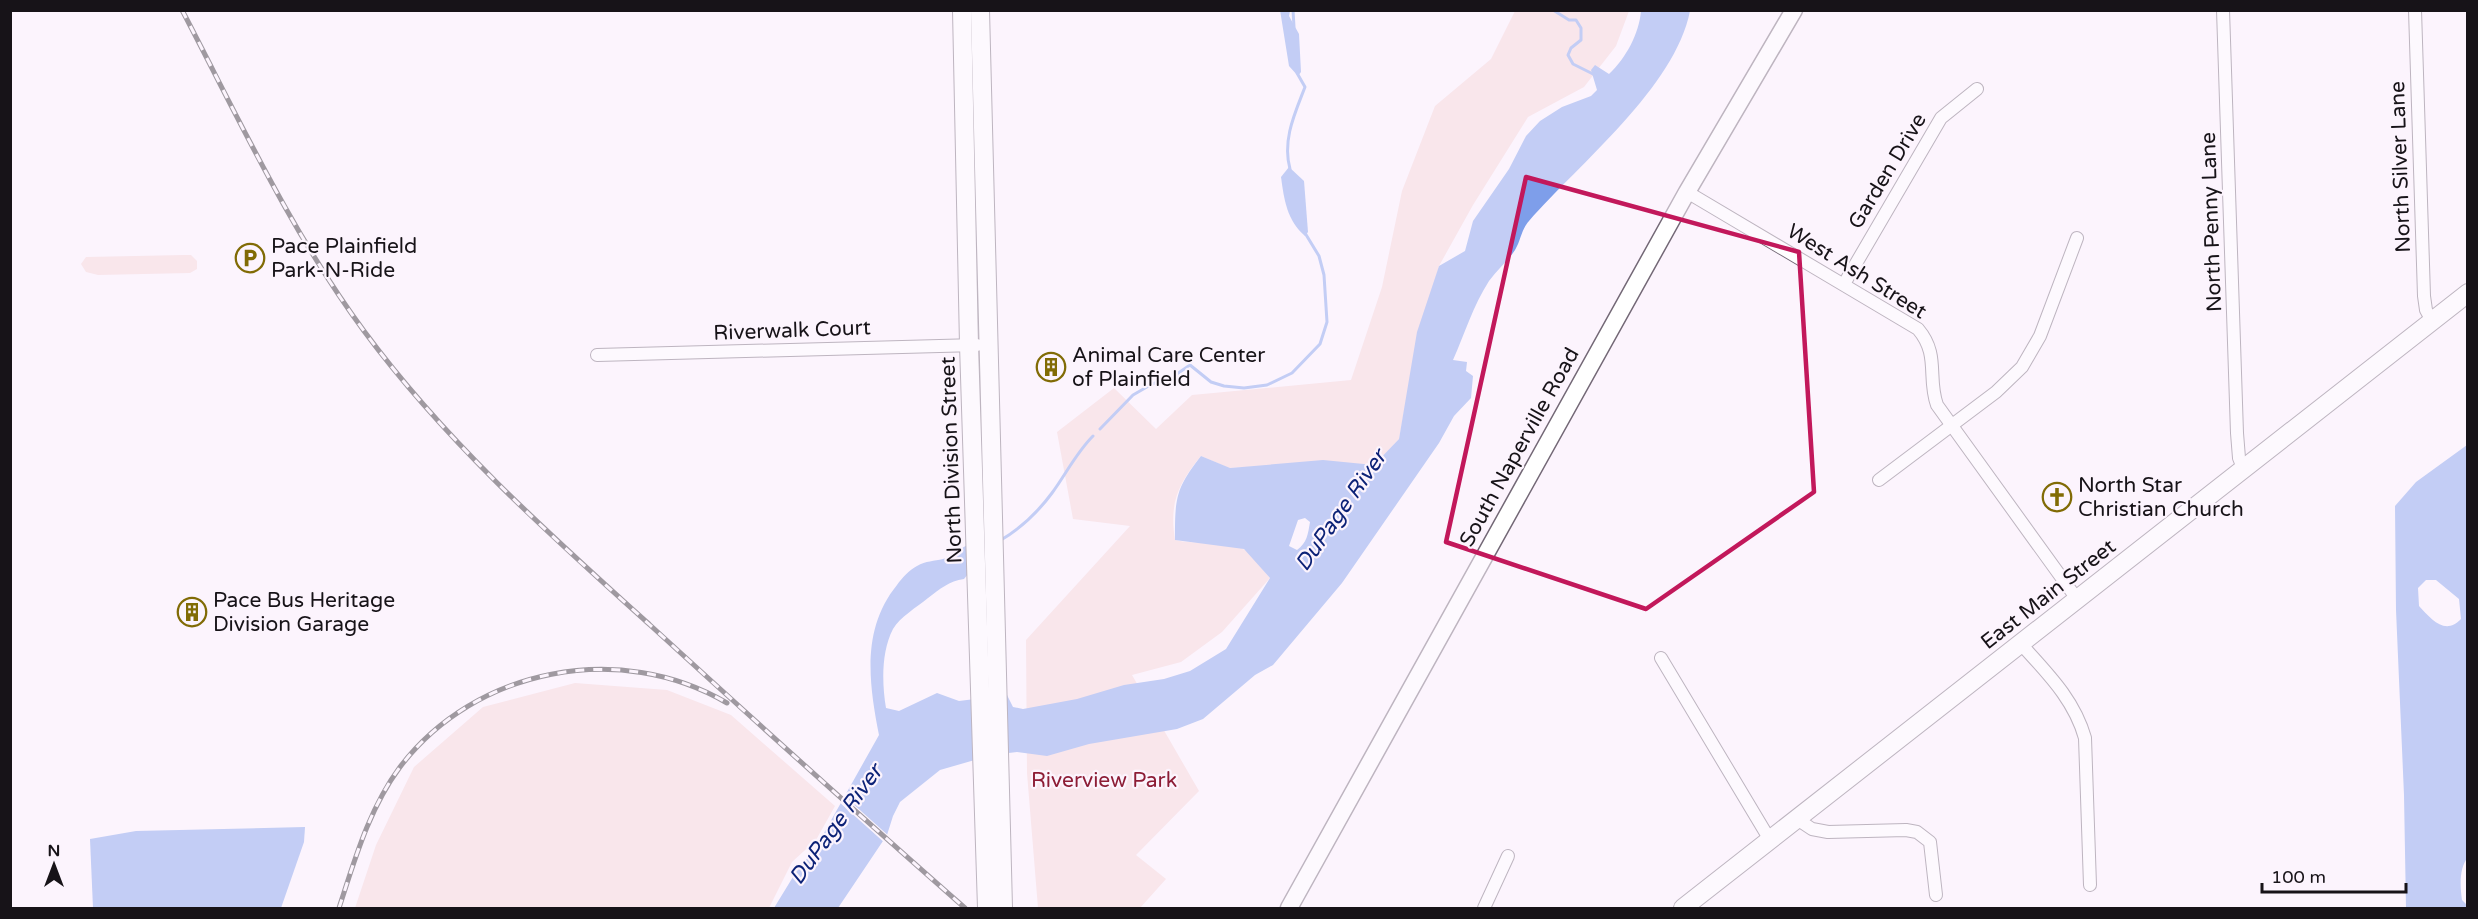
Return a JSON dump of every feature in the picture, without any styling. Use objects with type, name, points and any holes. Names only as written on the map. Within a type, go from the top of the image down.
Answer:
[{"type":"main road","name":"North Division Street","points":[[962,10],[972,48],[988,345],[993,557],[988,671],[991,770],[1003,909]]},
{"type":"main road","name":"North Division Street","points":[[980,10],[972,48],[969,345],[977,573],[988,671]]},
{"type":"main road","name":"South Naperville Road","points":[[1289,909],[1687,192],[1794,10]]},
{"type":"main road","name":"East Main Street","points":[[1691,906],[1770,840],[2468,293]]},
{"type":"main road","name":"North Division Street","points":[[987,909],[991,770]]},
{"type":"street","name":"North Penny Lane","points":[[2223,10],[2237,433],[2239,458],[2243,468]]},
{"type":"street","name":"North Silver Lane","points":[[2415,10],[2424,296],[2426,310],[2432,321]]},
{"type":"street","name":"Garden Drive","points":[[1844,284],[1941,118],[1977,89]]},
{"type":"street","name":"West Ash Street","points":[[1687,192],[1918,329],[1924,336],[1933,360],[1933,395],[1937,405],[2077,599]]},
{"type":"street","points":[[1879,480],[1996,392],[2022,367],[2040,336],[2078,238]]},
{"type":"street","name":"Riverwalk Court","points":[[597,355],[988,345]]},
{"type":"street","points":[[2021,644],[2070,702],[2085,738],[2090,885]]},
{"type":"street","points":[[1661,658],[1770,840]]},
{"type":"street","points":[[1797,819],[1812,829],[1828,832],[1906,830],[1917,832],[1924,836],[1931,847],[1936,895]]},
{"type":"street","points":[[1484,909],[1508,856]]},
{"type":"highlighted area","points":[[1526,177],[1799,252],[1814,492],[1646,609],[1446,542]]},
{"type":"green space","name":"Riverview Park","points":[[1515,11],[1629,11],[1616,46],[1584,87],[1528,117],[1473,205],[1439,266],[1415,352],[1399,439],[1374,466],[1284,465],[1229,468],[1201,456],[1186,476],[1177,495],[1173,515],[1175,540],[1230,544],[1238,547],[1252,556],[1270,578],[1222,632],[1181,662],[1132,675],[1199,791],[1136,855],[1166,879],[1140,908],[1038,908],[1027,773],[1026,640],[1130,526],[1073,519],[1057,432],[1114,388],[1156,429],[1192,395],[1351,380],[1382,287],[1402,191],[1435,106],[1491,59]]},
{"type":"green space","points":[[191,255],[197,261],[197,269],[190,273],[98,275],[86,272],[81,264],[86,257]]},
{"type":"green space","points":[[575,683],[667,690],[731,715],[835,806],[816,840],[792,862],[769,908],[355,908],[376,845],[414,767],[483,707]]},
{"type":"water","points":[[1280,10],[1290,11],[1289,16],[1299,34],[1301,72],[1298,76],[1289,66]]},
{"type":"water","name":"DuPage River","points":[[1641,11],[1690,11],[1681,39],[1666,68],[1646,96],[1529,221],[1515,250],[1483,290],[1453,360],[1467,362],[1466,371],[1473,376],[1471,398],[1454,416],[1439,443],[1342,583],[1273,665],[1255,675],[1203,719],[1177,729],[1089,744],[1047,756],[1017,752],[992,755],[940,770],[900,802],[887,835],[838,908],[774,908],[796,872],[815,849],[879,735],[871,677],[873,638],[885,602],[901,580],[914,568],[946,558],[967,545],[968,574],[964,579],[941,589],[904,616],[893,629],[886,648],[884,668],[886,708],[899,711],[937,693],[959,701],[1007,695],[1013,707],[1023,709],[1077,699],[1124,685],[1164,679],[1190,671],[1226,649],[1270,578],[1244,549],[1175,540],[1178,495],[1192,467],[1201,456],[1230,468],[1323,460],[1374,465],[1399,439],[1417,332],[1439,266],[1465,251],[1473,221],[1509,169],[1526,136],[1540,121],[1562,107],[1591,96],[1597,90],[1591,70],[1595,65],[1609,74],[1615,68],[1631,45]],"holes":[[[1305,518],[1310,522],[1303,544],[1297,550],[1289,546],[1298,520]]]},
{"type":"water","points":[[1289,167],[1304,181],[1308,232],[1305,236],[1290,217],[1285,201],[1281,177]]},
{"type":"water","points":[[2467,445],[2468,857],[2463,866],[2461,883],[2462,900],[2467,908],[2406,908],[2396,610],[2395,506],[2416,482]],"holes":[[[2426,580],[2436,580],[2459,599],[2461,619],[2455,624],[2444,626],[2438,624],[2419,606],[2418,588]]]},
{"type":"water","points":[[305,827],[304,842],[281,908],[93,908],[90,839],[136,831]]},
{"type":"pier","points":[[842,794],[890,837],[886,844],[838,801]]},
{"type":"waterway","points":[[1293,10],[1294,27]]},
{"type":"waterway","points":[[1553,10],[1569,20],[1576,20],[1581,28],[1581,40],[1571,48],[1568,55],[1573,64],[1595,75]]},
{"type":"waterway","points":[[1290,169],[1289,137],[1305,87],[1297,73]]},
{"type":"waterway","points":[[1100,429],[1133,395],[1152,384],[1171,378],[1190,365],[1211,382],[1244,388],[1267,385],[1292,373],[1320,344],[1327,322],[1324,275],[1319,256],[1305,233]]},
{"type":"waterway","points":[[1001,540],[1041,507],[1081,449],[1093,436]]},
{"type":"railway","points":[[182,10],[289,215],[313,254],[364,331],[429,411],[536,521],[965,908]]},
{"type":"railway","points":[[339,908],[371,817],[389,783],[400,767],[431,733],[468,706],[508,687],[552,674],[596,669],[641,672],[685,684],[727,703]]},
{"type":"place","name":"Pace Plainfield Park-N-Ride","points":[[250,258]]},
{"type":"place","name":"Animal Care Center of Plainfield","points":[[1051,367]]},
{"type":"place","name":"North Star Christian Church","points":[[2057,497]]},
{"type":"place","name":"Pace Bus Heritage Division Garage","points":[[192,612]]}]
